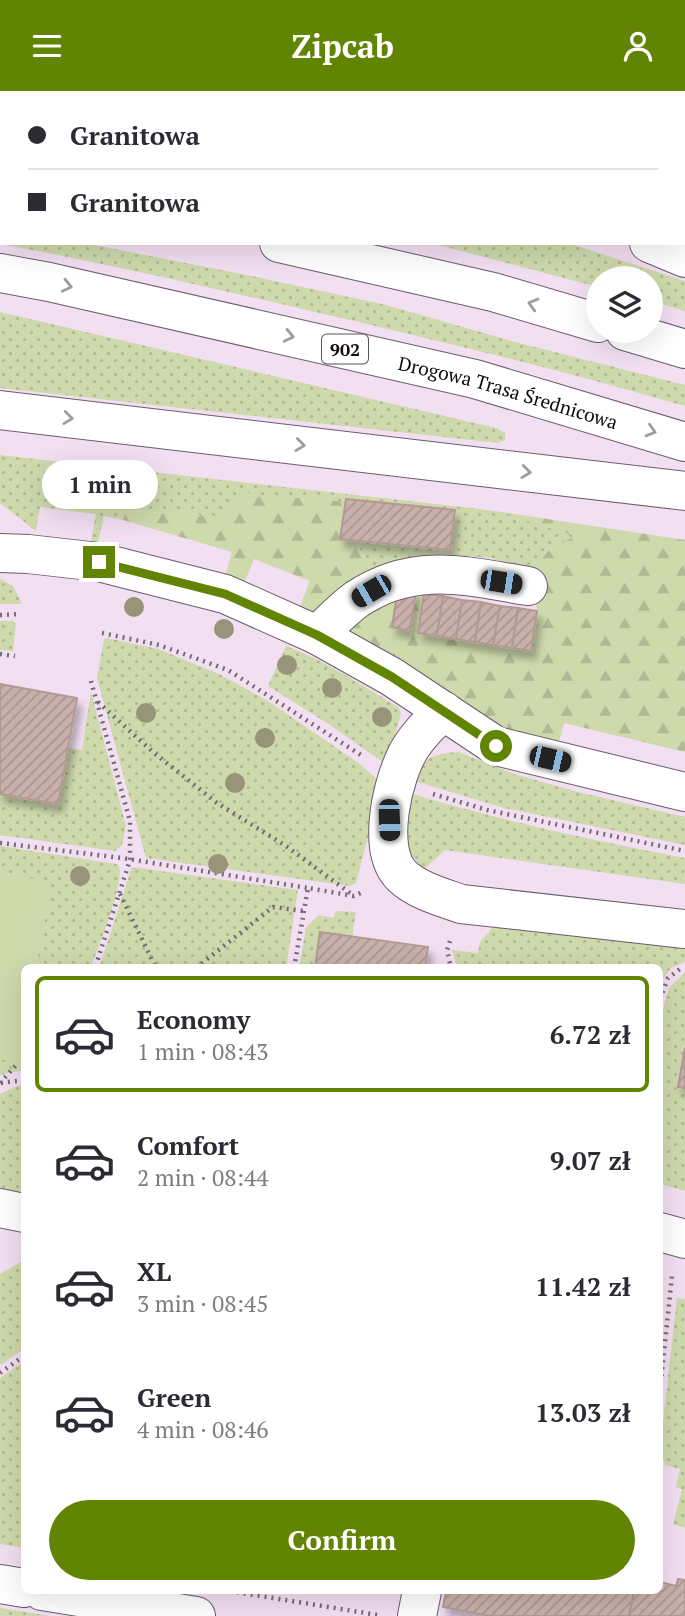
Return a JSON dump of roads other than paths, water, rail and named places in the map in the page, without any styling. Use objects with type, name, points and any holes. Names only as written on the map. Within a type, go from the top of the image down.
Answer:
[{"type":"main road","points":[[288,245],[493,292],[586,319]]},
{"type":"main road","points":[[654,245],[685,258]]},
{"type":"main road","name":"Drogowa Trasa Średnicowa","points":[[0,273],[475,379],[685,442]]},
{"type":"main road","points":[[663,342],[685,349]]},
{"type":"main road","points":[[0,410],[685,491]]},
{"type":"main road","points":[[0,553],[99,562],[225,594],[317,635],[392,677],[496,746],[685,792]]},
{"type":"main road","points":[[317,635],[355,600],[386,582],[407,577],[446,573],[528,586]]},
{"type":"main road","points":[[444,711],[409,749],[396,780],[389,820],[390,854],[402,876],[431,894],[461,904],[685,929]]},
{"type":"main road","points":[[0,1208],[21,1212]]},
{"type":"main road","points":[[0,1584],[21,1588]]},
{"type":"main road","points":[[59,1594],[173,1614]]},
{"type":"main road","points":[[417,1616],[421,1594]]}]
